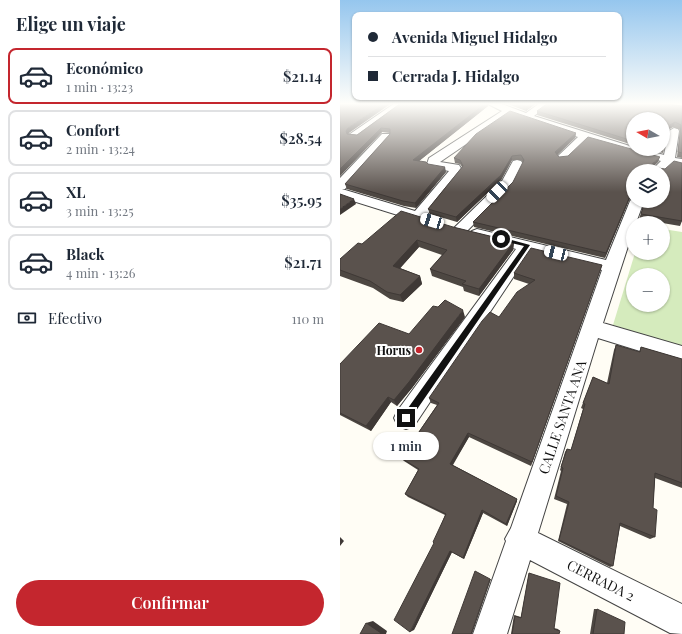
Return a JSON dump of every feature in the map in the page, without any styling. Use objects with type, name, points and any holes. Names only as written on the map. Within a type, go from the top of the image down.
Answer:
[{"type":"street","points":[[354,136],[359,133]]},
{"type":"street","points":[[418,217],[456,170],[455,168],[433,164],[433,161],[476,133]]},
{"type":"street","points":[[578,133],[682,163]]},
{"type":"street","points":[[665,164],[669,160],[674,133]]},
{"type":"street","points":[[562,158],[586,135]]},
{"type":"street","points":[[340,186],[386,136]]},
{"type":"street","points":[[449,226],[507,182],[517,164]]},
{"type":"street","points":[[340,193],[449,226],[612,267]]},
{"type":"street","name":"CALLE SANTA ANA","points":[[490,634],[520,539],[612,267],[634,208]]},
{"type":"street","points":[[406,418],[527,245]]},
{"type":"street","points":[[592,328],[682,355]]},
{"type":"street","name":"CERRADA 2","points":[[520,539],[682,621]]},
{"type":"green space","points":[[670,230],[682,232],[682,347],[613,325],[626,282],[626,312],[670,312],[670,268],[630,268],[633,260],[670,260]]},
{"type":"building","points":[[340,133],[357,135],[360,133],[376,133],[340,169]]},
{"type":"building","points":[[390,133],[448,133],[413,160],[445,167],[415,203],[403,201],[345,184]]},
{"type":"building","points":[[478,133],[576,133],[555,152],[559,157],[568,156],[588,137],[626,148],[626,156],[660,157],[652,164],[626,164],[626,206],[606,253],[473,222],[513,182],[524,160],[521,155],[512,156],[501,175],[456,217],[428,209],[463,166],[460,160],[454,158]]},
{"type":"building","points":[[606,133],[626,133],[626,139]]},
{"type":"building","points":[[680,133],[682,133],[682,153],[678,152]]},
{"type":"building","points":[[674,161],[682,163],[682,221],[670,219],[670,216],[641,214],[643,208],[670,208],[670,165]]},
{"type":"building","points":[[340,194],[354,199],[340,209]]},
{"type":"building","points":[[401,211],[453,227],[514,242],[479,289],[462,284],[466,281],[430,269],[447,250],[417,240],[393,266],[420,276],[400,295],[387,292],[370,281],[340,270],[340,259],[358,243],[362,244]]},
{"type":"building","points":[[531,248],[602,265],[532,462],[468,433],[450,464],[517,499],[506,524],[482,510],[463,558],[450,551],[410,632],[394,620],[434,543],[433,542],[446,514],[405,494],[419,469],[401,458],[439,403],[429,398],[482,321],[490,312],[499,317],[517,292],[535,280],[514,273]]},
{"type":"building","points":[[445,300],[463,310],[394,400],[388,397],[366,426],[340,413],[340,364],[379,323],[409,334],[433,306],[438,307]]},
{"type":"building","points":[[616,345],[640,352],[641,347],[682,359],[682,483],[655,473],[653,508],[657,510],[655,537],[620,523],[613,566],[559,540],[569,502],[556,496],[563,468],[561,467],[567,449],[571,450],[585,404],[583,403],[593,377],[609,384]]},
{"type":"building","points":[[475,571],[490,579],[471,634],[452,634]]},
{"type":"building","points":[[529,573],[560,583],[554,629],[560,631],[559,634],[512,634],[515,616],[521,618]]},
{"type":"building","points":[[597,609],[625,622],[624,634],[593,634]]},
{"type":"building","points":[[366,623],[381,633],[360,634]]},
{"type":"place","name":"Horus","points":[[419,350]]},
{"type":"route","points":[[406,418],[527,245],[501,239]]}]
